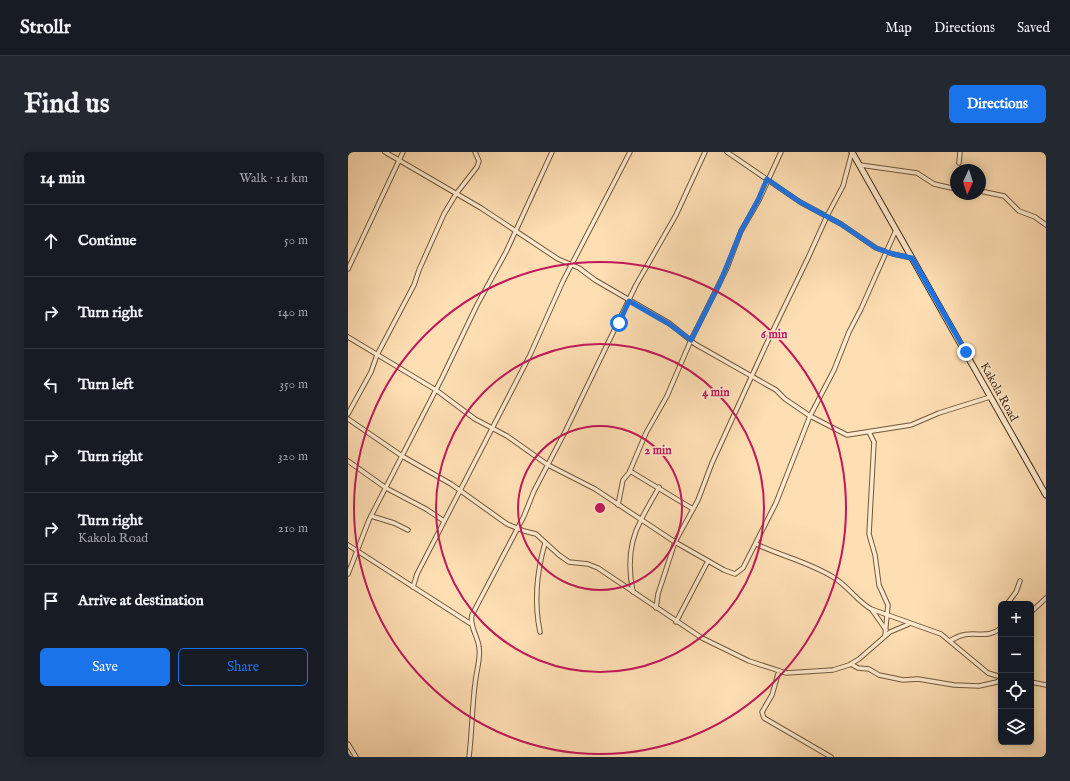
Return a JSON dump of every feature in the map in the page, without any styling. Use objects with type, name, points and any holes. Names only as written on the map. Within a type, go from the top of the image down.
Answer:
[{"type":"main road","name":"Kakola Road","points":[[852,152],[1046,495]]},
{"type":"street","points":[[385,152],[482,208],[558,259],[572,265],[669,324],[691,340],[776,390],[782,397],[810,416],[847,435],[911,426],[940,413],[990,397]]},
{"type":"street","points":[[348,269],[370,226],[397,160],[403,152]]},
{"type":"street","points":[[348,414],[371,372],[377,355],[414,285],[419,270],[443,217],[456,194],[477,167],[479,161],[474,152]]},
{"type":"street","points":[[348,574],[371,516],[436,390],[460,339],[506,252],[552,152]]},
{"type":"street","points":[[413,588],[417,574],[438,537],[444,521],[530,355],[544,322],[572,265],[630,152]]},
{"type":"street","points":[[469,757],[475,684],[480,652],[478,640],[471,624],[471,618],[474,610],[517,529],[534,491],[636,285],[676,215],[705,152]]},
{"type":"street","points":[[727,152],[800,202],[826,216],[876,248],[912,258]]},
{"type":"street","points":[[618,505],[622,484],[630,471],[644,437],[667,396],[691,340],[719,285],[741,231],[781,152]]},
{"type":"street","points":[[656,608],[658,594],[675,542],[694,509],[752,377],[826,216],[843,186],[852,152]]},
{"type":"street","points":[[959,163],[960,152]]},
{"type":"street","points":[[860,165],[917,173],[934,184],[950,188]]},
{"type":"street","points":[[986,192],[1004,196],[1020,211],[1035,217],[1046,225]]},
{"type":"street","points":[[348,338],[436,390],[475,419],[507,436],[548,465],[595,489],[675,542],[728,572],[737,573],[743,568],[776,503],[810,416],[834,370],[848,332],[861,309],[885,251],[896,230]]},
{"type":"street","points":[[348,419],[402,456],[424,467],[517,529],[536,534],[569,562],[592,565],[702,638],[749,661],[786,672],[833,670],[852,664],[863,657],[895,629],[909,624]]},
{"type":"street","points":[[869,432],[874,442],[869,534],[875,554],[879,586],[888,605],[885,637]]},
{"type":"street","points":[[348,461],[386,488],[444,521]]},
{"type":"street","points":[[630,471],[694,509]]},
{"type":"street","points":[[633,592],[630,564],[632,548],[640,520],[659,487]]},
{"type":"street","points":[[371,516],[394,523],[408,530]]},
{"type":"street","points":[[540,632],[538,619],[539,568],[545,543]]},
{"type":"street","points":[[756,544],[777,553],[801,560],[834,578],[864,605],[871,609],[909,624],[933,631],[950,640],[988,673],[998,677]]},
{"type":"street","points":[[348,545],[471,624]]},
{"type":"street","points":[[676,622],[708,560]]},
{"type":"street","points":[[1009,601],[1016,592],[1020,581]]},
{"type":"street","points":[[1034,609],[1046,598]]},
{"type":"street","points":[[871,609],[886,630]]},
{"type":"street","points":[[950,640],[964,633],[988,635],[998,630]]},
{"type":"street","points":[[852,664],[858,668],[868,669],[879,675],[903,680],[918,679],[954,685],[979,686],[998,681]]},
{"type":"street","points":[[778,674],[772,695],[762,712],[764,718],[831,757]]},
{"type":"street","points":[[1034,683],[1046,685]]},
{"type":"street","points":[[348,744],[356,757]]},
{"type":"route","points":[[619,323],[629,301],[669,324],[691,340],[719,285],[741,231],[754,209],[767,179],[778,185],[800,202],[841,224],[876,248],[899,256],[912,258],[966,352]]}]
